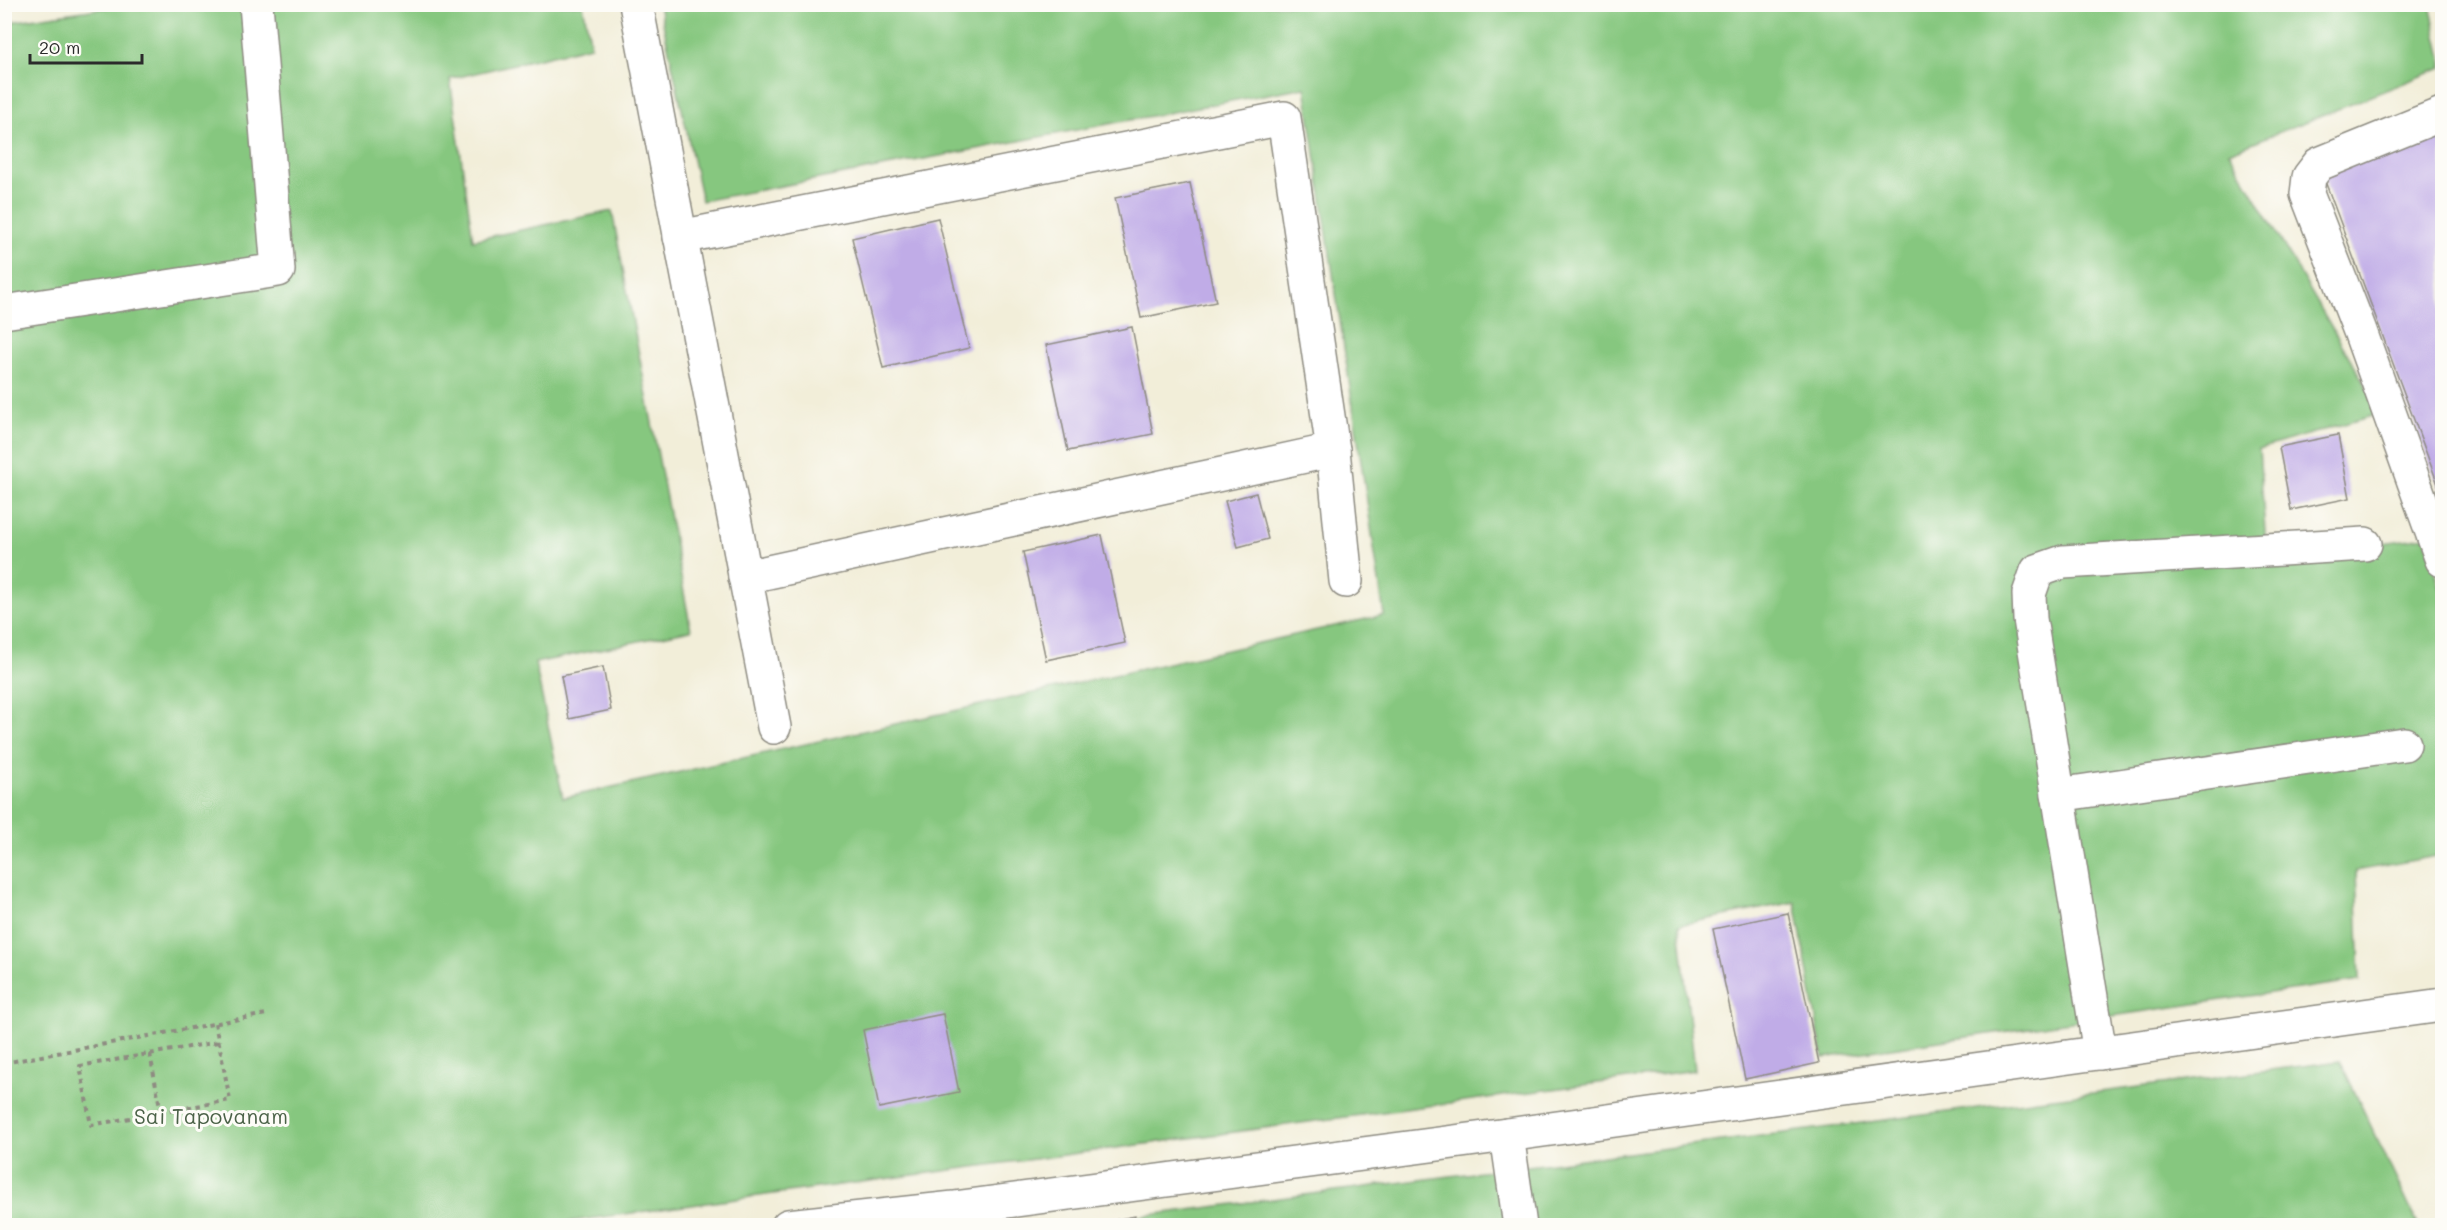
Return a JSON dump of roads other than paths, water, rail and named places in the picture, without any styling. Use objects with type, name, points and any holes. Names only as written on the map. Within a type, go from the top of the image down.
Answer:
[{"type":"street","points":[[4,312],[278,270],[256,4]]},
{"type":"street","points":[[636,4],[774,727]]},
{"type":"street","points":[[2440,545],[2307,194],[2309,177],[2319,164],[2442,114]]},
{"type":"street","points":[[680,237],[1284,118],[1334,450],[1346,581]]},
{"type":"street","points":[[745,576],[1334,450]]},
{"type":"street","points":[[2100,1053],[2030,619],[2029,594],[2037,571],[2063,562],[2366,544]]},
{"type":"street","points":[[2058,795],[2404,744]]},
{"type":"street","points":[[788,1226],[954,1208],[1507,1135],[2442,1005]]},
{"type":"street","points":[[1507,1135],[1520,1226]]},
{"type":"park label","name":"Sai Tapovanam","points":[[211,1115]]}]
